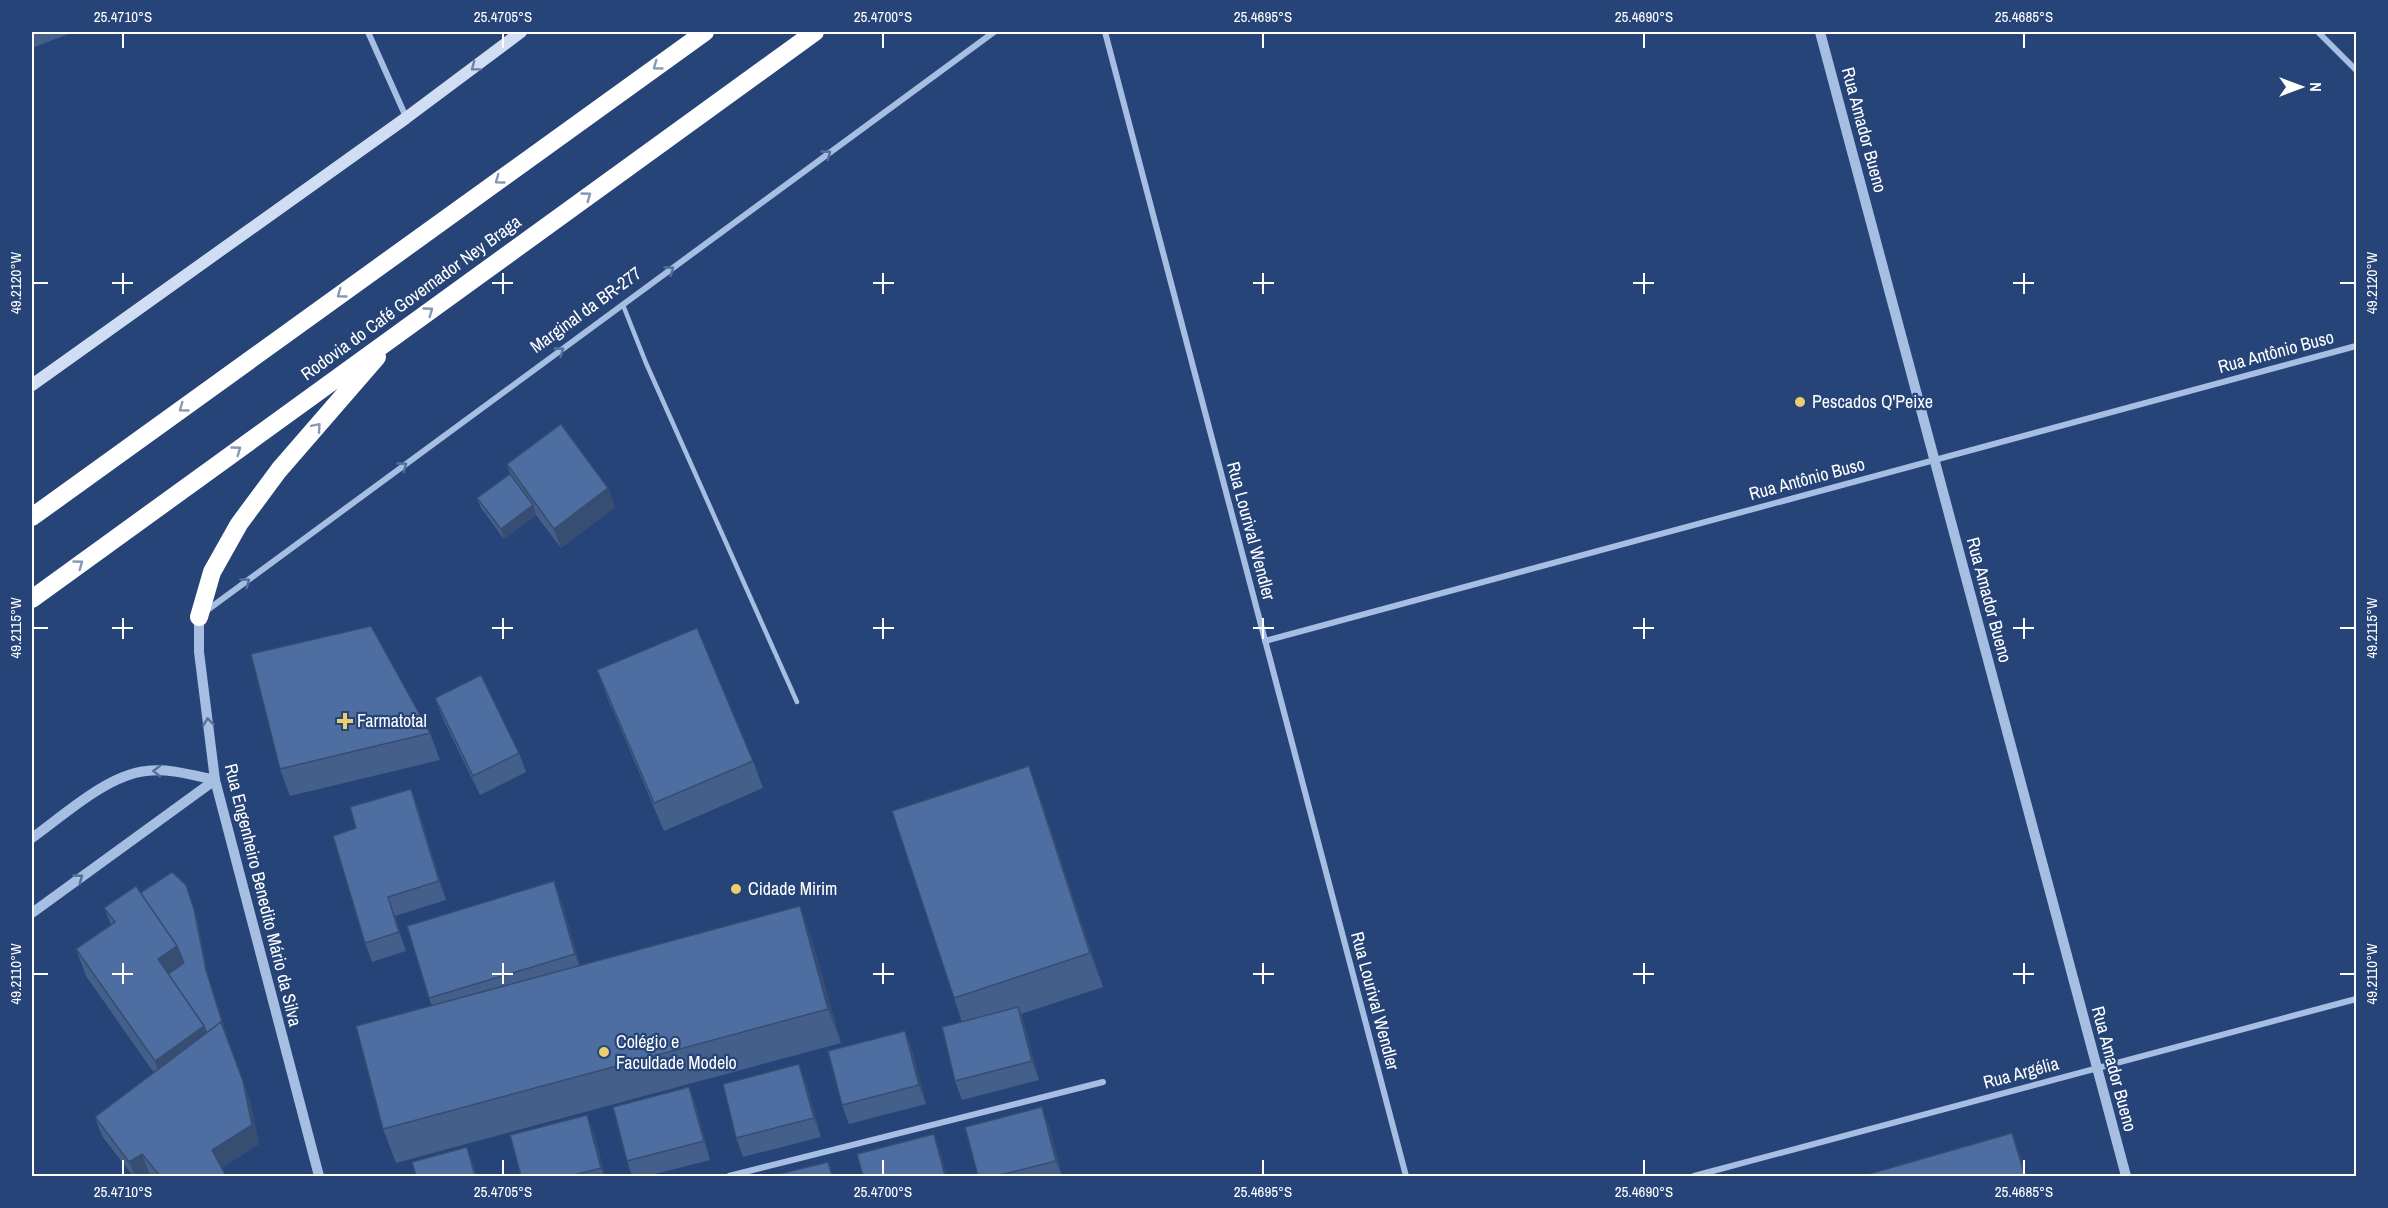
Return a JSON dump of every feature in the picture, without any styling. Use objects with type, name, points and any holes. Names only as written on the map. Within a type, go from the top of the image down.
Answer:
[{"type":"highway","points":[[32,517],[705,32]]},
{"type":"highway","name":"Rodovia do Café Governador Ney Braga","points":[[32,599],[814,32]]},
{"type":"highway","points":[[199,617],[212,572],[239,524],[279,470],[398,333]]},
{"type":"main road","points":[[32,385],[406,118],[521,32]]},
{"type":"street","points":[[368,32],[406,118]]},
{"type":"street","name":"Marginal da BR-277","points":[[199,617],[994,32]]},
{"type":"street","name":"Rua Lourival Wendler","points":[[1105,32],[1406,1176]]},
{"type":"street","name":"Rua Amador Bueno","points":[[1820,32],[2126,1176]]},
{"type":"street","points":[[2318,32],[2356,70]]},
{"type":"street","name":"Rua Antônio Buso","points":[[1265,641],[2356,346]]},
{"type":"street","name":"Rua Engenheiro Benedito Mário da Silva","points":[[199,617],[200,652],[215,780],[319,1176]]},
{"type":"street","points":[[32,838],[118,779],[146,771],[177,771],[215,780]]},
{"type":"street","points":[[32,913],[215,780]]},
{"type":"street","name":"Rua Argélia","points":[[1694,1176],[2356,999]]},
{"type":"street","points":[[729,1176],[1103,1082]]},
{"type":"lane","points":[[623,305],[651,374],[797,702]]},
{"type":"building","points":[[561,424],[608,488],[554,529],[507,464]]},
{"type":"building","points":[[510,474],[533,505],[501,529],[477,498]]},
{"type":"building","name":"Farmatotal","points":[[371,626],[430,733],[280,769],[251,654]]},
{"type":"building","points":[[697,628],[753,761],[654,803],[597,670]]},
{"type":"building","points":[[481,675],[519,753],[473,776],[435,698]]},
{"type":"building","points":[[1029,766],[1090,953],[954,998],[892,811]]},
{"type":"building","points":[[411,789],[439,881],[388,897],[399,932],[365,943],[333,836],[356,828],[350,807]]},
{"type":"building","points":[[172,872],[186,885],[194,909],[206,970],[225,1031],[221,1022],[207,1033],[168,974],[184,963],[177,946],[140,893]]},
{"type":"building","points":[[554,881],[575,954],[429,998],[407,926]]},
{"type":"building","points":[[136,886],[177,946],[158,959],[204,1026],[155,1061],[76,949],[115,922],[104,908]]},
{"type":"building","name":"Colégio e Faculdade Modelo","points":[[800,906],[828,1009],[383,1129],[356,1026]]},
{"type":"building","points":[[1018,1007],[1032,1061],[955,1081],[942,1027]]},
{"type":"building","points":[[221,1022],[243,1081],[252,1125],[212,1150],[226,1176],[160,1176],[142,1154],[129,1162],[95,1117]]},
{"type":"building","points":[[905,1031],[919,1085],[842,1105],[828,1051]]},
{"type":"building","points":[[799,1064],[814,1118],[736,1138],[723,1084]]},
{"type":"building","points":[[689,1087],[704,1141],[627,1161],[613,1107]]},
{"type":"building","points":[[1042,1107],[1056,1161],[996,1176],[978,1176],[965,1127]]},
{"type":"building","points":[[587,1115],[601,1168],[570,1176],[521,1176],[510,1135]]},
{"type":"building","points":[[2012,1133],[2025,1176],[1862,1176]]},
{"type":"building","points":[[934,1134],[945,1176],[863,1176],[857,1154]]},
{"type":"building","points":[[467,1147],[475,1176],[416,1176],[412,1162]]},
{"type":"building","points":[[828,1162],[832,1176],[771,1176]]},
{"type":"place","name":"Pescados Q'Peixe","points":[[1800,402]]},
{"type":"place","name":"Farmatotal","points":[[345,721]]},
{"type":"place","name":"Cidade Mirim","points":[[736,889]]},
{"type":"place","name":"Colégio e Faculdade Modelo","points":[[604,1052]]}]
